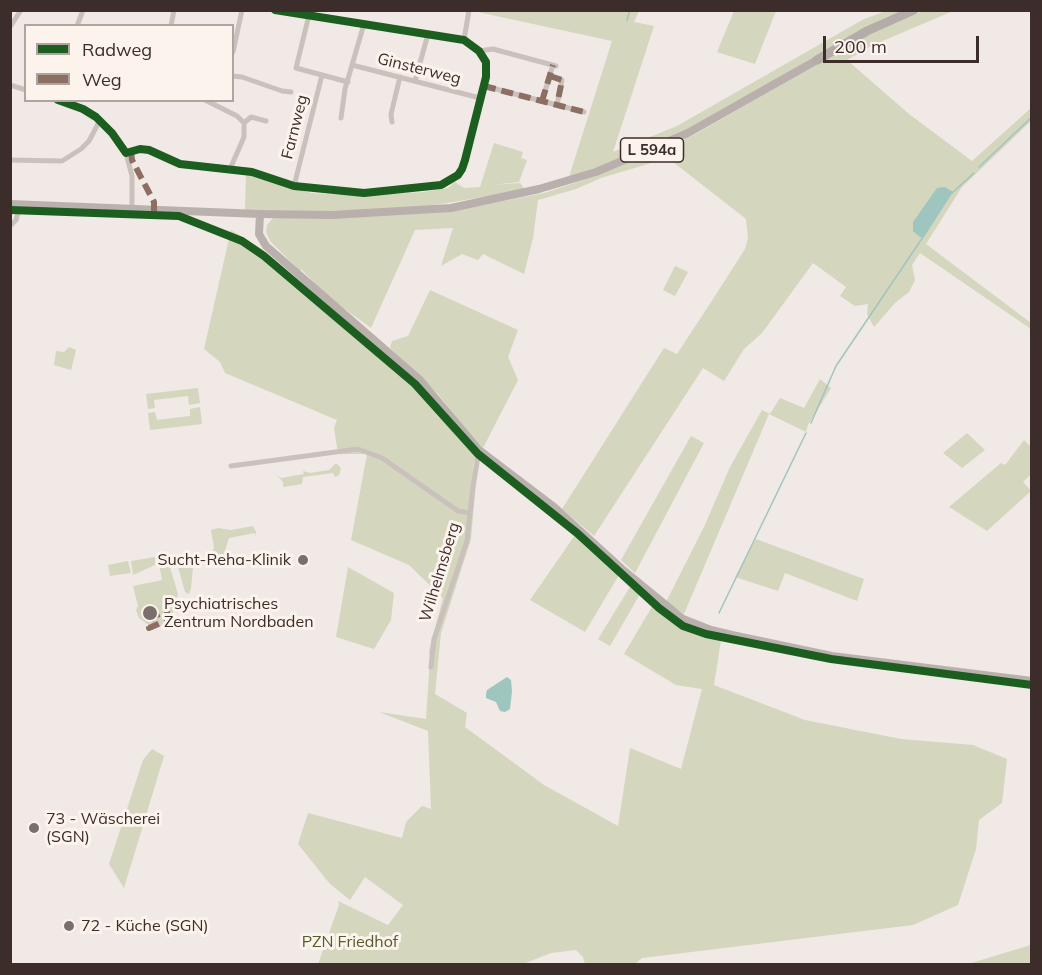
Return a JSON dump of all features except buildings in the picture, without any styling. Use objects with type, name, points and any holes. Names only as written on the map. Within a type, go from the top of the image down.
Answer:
[{"type":"highway","name":"L 594a","points":[[817,60],[867,31],[914,10]]},
{"type":"main road","name":"L 594a","points":[[260,214],[332,215],[451,208],[539,189],[596,172],[688,134],[817,60]]},
{"type":"main road","points":[[10,204],[260,214],[259,234],[266,246],[420,380],[479,450],[554,507],[683,619],[711,630],[832,656],[1032,681]]},
{"type":"street","points":[[10,27],[21,10]]},
{"type":"street","points":[[234,47],[242,10]]},
{"type":"street","points":[[126,153],[140,149],[149,150],[180,164],[262,174],[294,186],[364,193],[441,185],[449,182],[462,169],[487,70],[486,62],[479,51],[464,40],[275,10]]},
{"type":"street","points":[[464,40],[469,10]]},
{"type":"street","points":[[309,15],[296,68],[348,82]]},
{"type":"street","points":[[341,118],[352,65],[364,24]]},
{"type":"street","points":[[416,81],[428,34]]},
{"type":"street","points":[[479,51],[493,49],[554,66],[542,101]]},
{"type":"street","name":"Ginsterweg","points":[[352,65],[480,98]]},
{"type":"street","name":"Farnweg","points":[[294,186],[322,75]]},
{"type":"street","points":[[234,76],[291,92]]},
{"type":"street","points":[[550,76],[562,80],[557,105]]},
{"type":"street","points":[[392,122],[391,114],[400,77]]},
{"type":"street","points":[[484,86],[584,112]]},
{"type":"street","points":[[64,102],[83,109],[100,120],[126,153],[132,176],[132,208]]},
{"type":"street","points":[[209,102],[237,116],[244,123],[244,137],[230,169]]},
{"type":"street","points":[[244,123],[251,117],[266,121]]},
{"type":"street","points":[[10,160],[62,161],[89,141],[100,120]]},
{"type":"street","points":[[10,226],[16,220],[20,205]]},
{"type":"street","points":[[231,466],[351,448],[374,453],[458,511],[470,513]]},
{"type":"street","name":"Wilhelmsberg","points":[[431,667],[434,639],[467,540],[479,450]]},
{"type":"green space","points":[[473,11],[639,11],[634,22],[654,26],[613,152],[677,126],[864,19],[886,11],[903,11],[856,32],[688,129],[569,177],[612,41]]},
{"type":"green space","points":[[734,11],[776,11],[755,64],[717,52]]},
{"type":"green space","points":[[923,11],[953,11],[873,45],[847,60],[909,114],[972,161],[1031,108],[1031,121],[962,187],[926,244],[1031,323],[1031,329],[920,253],[912,265],[915,280],[909,292],[895,303],[874,327],[867,314],[868,304],[855,306],[840,296],[846,287],[813,263],[762,333],[744,349],[724,381],[703,368],[594,536],[562,509],[664,348],[677,354],[745,249],[748,238],[746,219],[668,158],[538,200],[533,238],[524,274],[483,254],[478,260],[462,254],[441,266],[453,228],[415,230],[371,328],[327,296],[270,241],[266,232],[267,225],[273,218],[341,218],[462,209],[544,193],[596,176],[694,135],[848,46],[890,24]]},
{"type":"green space","points":[[494,143],[523,152],[521,158],[527,160],[519,182],[491,185],[520,183],[525,190],[417,208],[332,212],[245,210],[246,174],[311,193],[362,196],[423,192],[448,188],[455,182],[464,188],[480,187]]},
{"type":"green space","name":"PZN Friedhof","points":[[231,230],[262,249],[372,344],[418,387],[476,455],[473,467],[476,481],[471,539],[441,633],[435,694],[467,713],[465,727],[544,785],[618,826],[630,748],[681,769],[702,689],[676,685],[624,654],[653,605],[683,629],[721,640],[714,685],[805,720],[901,739],[973,745],[1007,759],[1002,803],[979,820],[976,849],[958,905],[913,925],[642,958],[635,964],[585,964],[583,957],[576,950],[551,953],[523,964],[318,964],[339,905],[338,901],[388,925],[403,905],[365,877],[350,900],[330,884],[298,844],[308,813],[402,838],[406,822],[422,806],[431,809],[428,731],[379,712],[426,719],[429,651],[443,598],[409,565],[351,540],[367,454],[338,454],[334,428],[337,420],[225,373],[220,362],[204,349]]},
{"type":"green space","points":[[675,266],[688,272],[675,296],[663,290]]},
{"type":"green space","points":[[430,290],[518,330],[508,357],[518,380],[483,448],[438,394],[390,348],[392,341],[408,336]]},
{"type":"green space","points":[[69,347],[76,350],[71,370],[54,365],[56,351],[64,352]]},
{"type":"green space","points":[[820,379],[831,388],[806,432],[769,414],[684,614],[666,602],[704,527],[730,467],[762,410],[770,414],[780,398],[804,408]]},
{"type":"green space","points":[[198,388],[200,403],[189,405],[188,396],[154,400],[155,408],[148,409],[146,394]]},
{"type":"green space","points":[[200,407],[202,424],[150,430],[148,413],[155,412],[157,420],[190,416],[190,409]]},
{"type":"green space","points":[[967,433],[985,450],[962,468],[943,453]]},
{"type":"green space","points":[[691,436],[704,443],[635,573],[621,560]]},
{"type":"green space","points":[[1024,440],[1031,447],[1032,473],[1023,482],[1031,491],[987,531],[949,507],[1001,463],[1005,465]]},
{"type":"green space","points":[[336,463],[341,468],[339,475],[335,477],[333,473],[303,477],[302,484],[283,487],[283,482],[277,475],[281,478],[304,474],[303,471],[310,473],[329,470]]},
{"type":"green space","points":[[253,526],[256,536],[255,533],[229,538],[222,560],[193,567],[191,588],[189,594],[185,592],[177,563],[211,556],[214,547],[211,530],[218,528],[231,530]]},
{"type":"green space","points":[[575,535],[619,575],[585,632],[530,600]]},
{"type":"green space","points":[[756,539],[864,579],[857,601],[785,573],[778,591],[735,577]]},
{"type":"green space","points":[[155,557],[155,565],[133,575],[131,561]]},
{"type":"green space","points":[[158,558],[165,558],[169,564],[178,594],[170,624],[157,627],[139,618],[133,586],[162,580]]},
{"type":"green space","points":[[128,561],[131,573],[110,576],[108,565]]},
{"type":"green space","points":[[348,567],[394,593],[391,620],[374,649],[336,637]]},
{"type":"green space","points":[[630,587],[640,594],[610,646],[598,639]]},
{"type":"green space","points":[[152,749],[164,756],[124,888],[109,864],[143,760]]},
{"type":"green space","points":[[1031,945],[1031,964],[968,964]]},
{"type":"water","points":[[945,187],[953,192],[924,237],[920,237],[913,231],[913,222],[937,188]]},
{"type":"water","points":[[507,677],[511,680],[512,691],[510,709],[505,712],[500,711],[496,702],[486,698],[486,694],[487,690]]},
{"type":"waterway","points":[[627,20],[630,10]]},
{"type":"waterway","points":[[979,167],[1032,117]]},
{"type":"waterway","points":[[952,193],[974,173]]},
{"type":"waterway","points":[[811,423],[836,366],[923,237]]},
{"type":"waterway","points":[[719,613],[806,433]]},
{"type":"marked path","points":[[542,101],[553,65]]},
{"type":"marked path","points":[[550,76],[562,80],[557,105]]},
{"type":"marked path","points":[[484,86],[584,112]]},
{"type":"marked path","points":[[131,151],[132,160],[154,202],[154,214]]},
{"type":"marked path","points":[[167,611],[167,620],[149,628],[152,617],[167,611]]},
{"type":"cycle path","points":[[64,102],[83,109],[96,117],[112,133],[126,153],[140,149],[149,150],[180,164],[252,172],[294,186],[364,193],[441,185],[458,175],[465,160],[486,77],[486,62],[479,51],[464,40],[275,10]]},
{"type":"cycle path","points":[[10,210],[179,216],[242,241],[264,256],[415,384],[478,454],[577,533],[659,608],[683,626],[706,634],[831,659],[1032,685]]},
{"type":"place","name":"Sucht-Reha-Klinik","points":[[303,560]]},
{"type":"place","name":"Psychiatrisches Zentrum Nordbaden","points":[[150,613]]},
{"type":"place","name":"73 - Wäscherei (SGN)","points":[[34,828]]},
{"type":"place","name":"72 - Küche (SGN)","points":[[69,926]]}]
